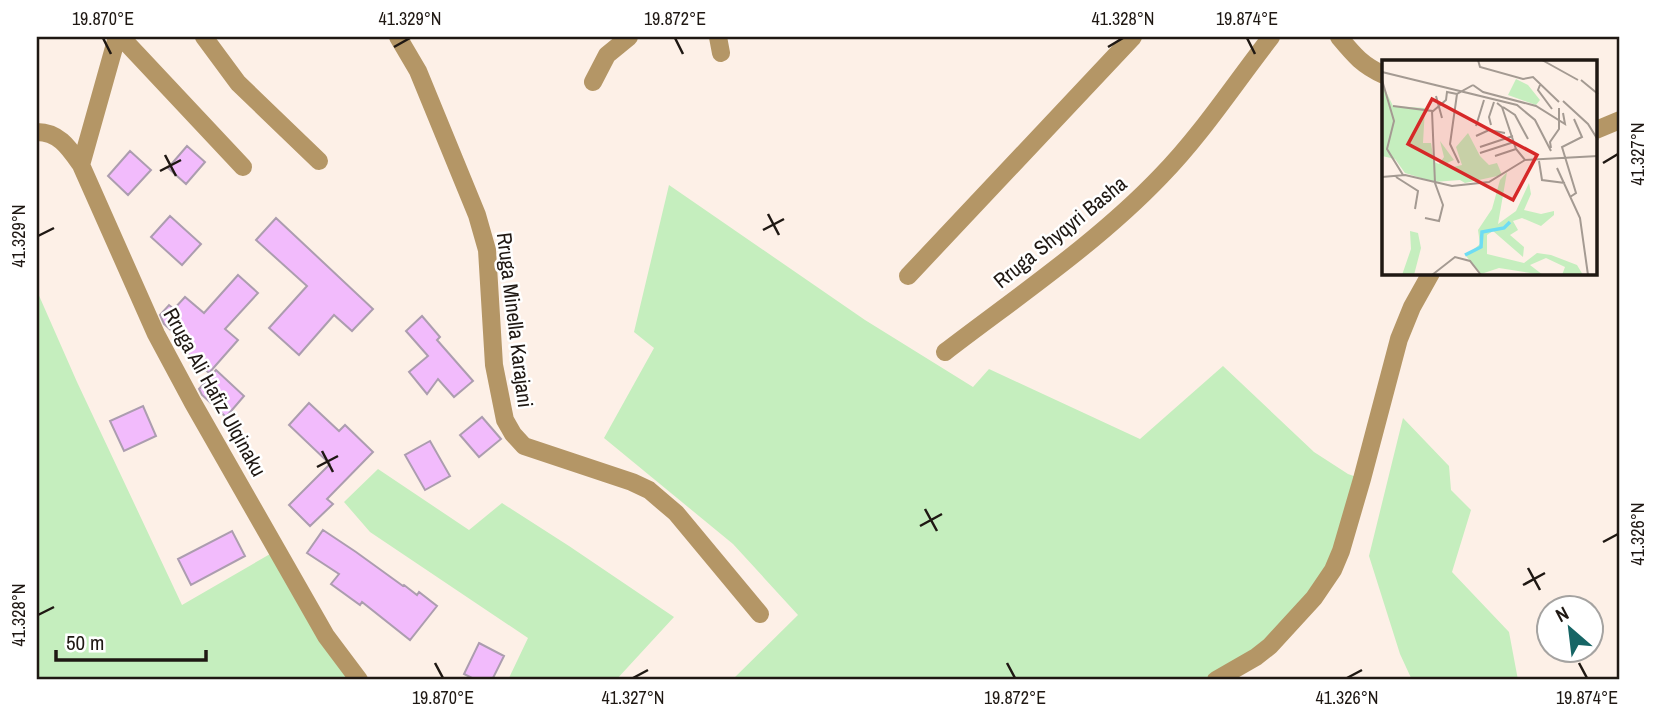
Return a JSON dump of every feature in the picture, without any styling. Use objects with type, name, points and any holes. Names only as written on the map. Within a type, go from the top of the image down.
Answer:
[{"type":"street","points":[[81,165],[119,37],[243,167]]},
{"type":"street","points":[[204,37],[238,83],[319,161]]},
{"type":"street","name":"Rruga Minella Karajani","points":[[398,37],[418,71],[477,215],[487,250],[494,365],[505,420],[513,434],[524,446],[649,490],[676,513],[760,614]]},
{"type":"street","points":[[593,82],[607,55],[629,37]]},
{"type":"street","points":[[908,276],[1133,37]]},
{"type":"street","name":"Rruga Shyqyri Basha","points":[[946,352],[1120,216],[1180,154],[1270,37]]},
{"type":"street","points":[[1339,37],[1368,68],[1382,74]]},
{"type":"street","points":[[1598,129],[1620,120]]},
{"type":"street","name":"Rruga Ali Hafiz Ulqinaku","points":[[37,132],[45,132],[59,138],[81,165],[156,334],[193,403],[326,636],[359,680]]},
{"type":"street","points":[[1216,680],[1249,662],[1270,646],[1314,598],[1333,570],[1362,479],[1399,339],[1412,307],[1430,275]]},
{"type":"green space","points":[[669,185],[865,320],[973,387],[989,369],[1140,439],[1223,366],[1314,452],[1348,474],[1362,479],[1314,598],[1216,680],[732,680],[798,615],[733,544],[604,438],[654,348],[634,332]]},
{"type":"green space","points":[[37,291],[182,605],[277,550],[362,680],[37,680]]},
{"type":"green space","points":[[1403,418],[1449,466],[1451,490],[1471,510],[1452,572],[1509,632],[1518,680],[1412,680],[1400,654],[1369,556]]},
{"type":"green space","points":[[378,469],[469,530],[502,503],[674,617],[616,680],[508,680],[528,638],[370,532],[344,502]]},
{"type":"building","points":[[187,146],[205,162],[186,184],[168,168]]},
{"type":"building","points":[[130,151],[151,170],[128,195],[108,176]]},
{"type":"building","points":[[170,216],[201,244],[182,265],[151,237]]},
{"type":"building","points":[[276,218],[373,309],[352,331],[334,315],[299,355],[269,328],[307,286],[256,240]]},
{"type":"building","points":[[238,275],[258,293],[225,329],[238,340],[209,373],[185,351],[189,347],[164,324],[160,315],[169,305],[174,309],[185,297],[204,313]]},
{"type":"building","points":[[422,316],[440,337],[437,340],[473,381],[454,397],[438,379],[427,394],[409,372],[428,356],[406,331]]},
{"type":"building","points":[[216,370],[244,396],[226,417],[199,389]]},
{"type":"building","points":[[309,403],[339,431],[345,425],[373,452],[327,499],[333,504],[310,526],[289,505],[330,464],[289,425]]},
{"type":"building","points":[[143,406],[156,436],[124,451],[110,421]]},
{"type":"building","points":[[482,417],[501,439],[479,457],[460,435]]},
{"type":"building","points":[[430,441],[450,476],[425,490],[405,455]]},
{"type":"building","points":[[323,530],[403,586],[417,595],[419,592],[437,606],[410,640],[362,602],[360,605],[331,584],[339,574],[307,553]]},
{"type":"building","points":[[232,531],[245,556],[191,585],[178,559]]},
{"type":"building","points":[[479,643],[504,656],[492,680],[476,680],[464,674]]}]
